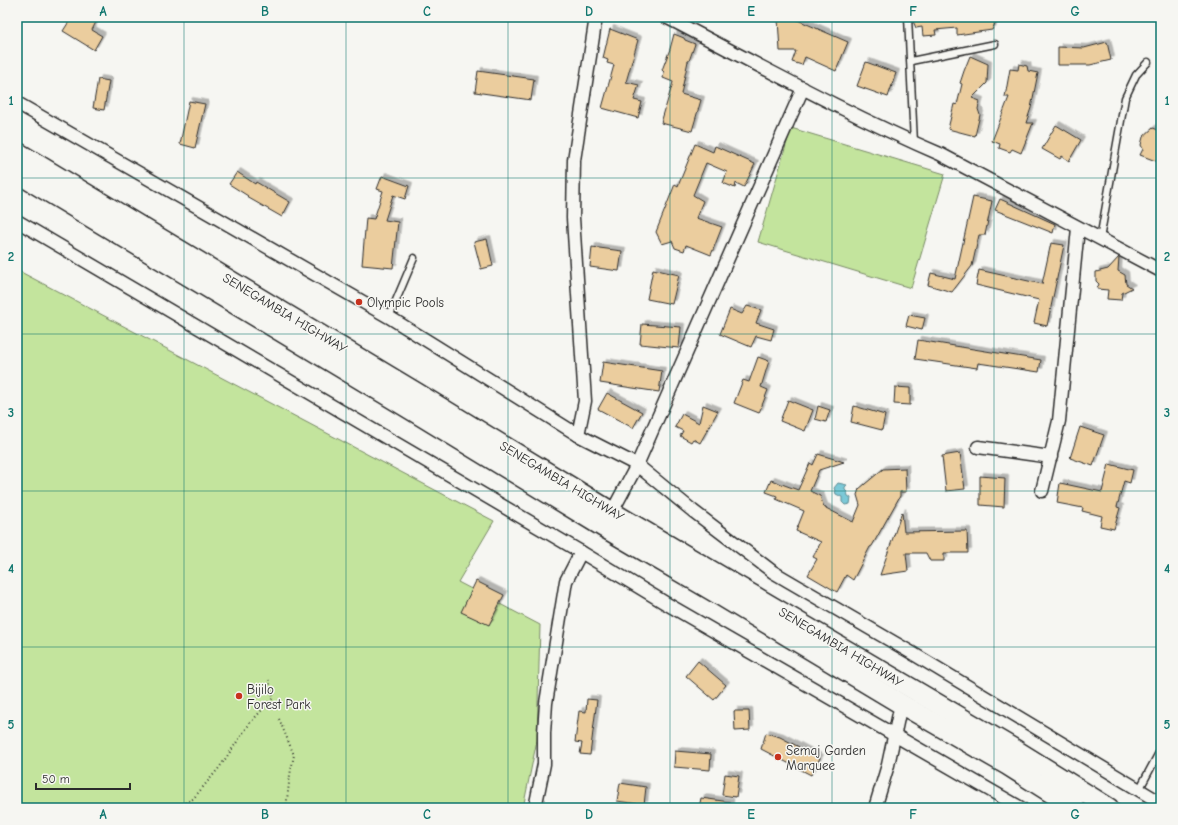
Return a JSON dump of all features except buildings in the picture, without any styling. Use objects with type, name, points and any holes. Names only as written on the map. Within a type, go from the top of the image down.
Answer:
[{"type":"main road","name":"SENEGAMBIA HIGHWAY","points":[[17,152],[417,392],[612,512],[1016,750],[1109,808]]},
{"type":"main road","name":"SENEGAMBIA HIGHWAY","points":[[17,173],[603,527],[901,704],[1007,765],[1075,808]]},
{"type":"street","points":[[578,435],[585,401],[573,218],[574,160],[596,17]]},
{"type":"street","points":[[672,18],[803,88],[914,143],[940,154],[1161,271]]},
{"type":"street","points":[[612,512],[637,464],[803,88]]},
{"type":"street","points":[[17,103],[389,317],[578,435],[637,464],[693,511],[773,572],[912,653],[1161,803]]},
{"type":"street","points":[[17,221],[667,604],[1021,808]]},
{"type":"street","points":[[1042,491],[1059,421],[1078,228]]},
{"type":"street","points":[[978,448],[1051,457]]},
{"type":"street","points":[[535,808],[544,764],[546,703],[566,581],[581,552]]},
{"type":"street","points":[[876,808],[888,765],[901,704]]},
{"type":"lane","points":[[908,17],[914,143]]},
{"type":"lane","points":[[911,62],[995,44]]},
{"type":"lane","points":[[1100,239],[1125,98],[1136,75],[1148,62]]},
{"type":"lane","points":[[389,317],[414,258]]},
{"type":"lane","points":[[1139,790],[1161,749]]},
{"type":"path","points":[[174,808],[193,799],[219,768],[250,723],[273,698],[269,680]]},
{"type":"path","points":[[279,719],[294,755],[286,808]]},
{"type":"green space","points":[[791,128],[945,174],[911,288],[758,242]]},
{"type":"green space","points":[[17,270],[494,521],[458,582],[540,625],[537,740],[523,808],[17,808]]},
{"type":"water","points":[[838,483],[847,485],[845,490],[851,498],[850,504],[845,505],[842,502],[842,497],[836,494],[834,488]]},
{"type":"place","name":"Olympic Pools","points":[[359,302]]},
{"type":"place","name":"Bijilo Forest Park","points":[[239,696]]},
{"type":"place","name":"Semaj Garden Marquee","points":[[778,757]]}]
